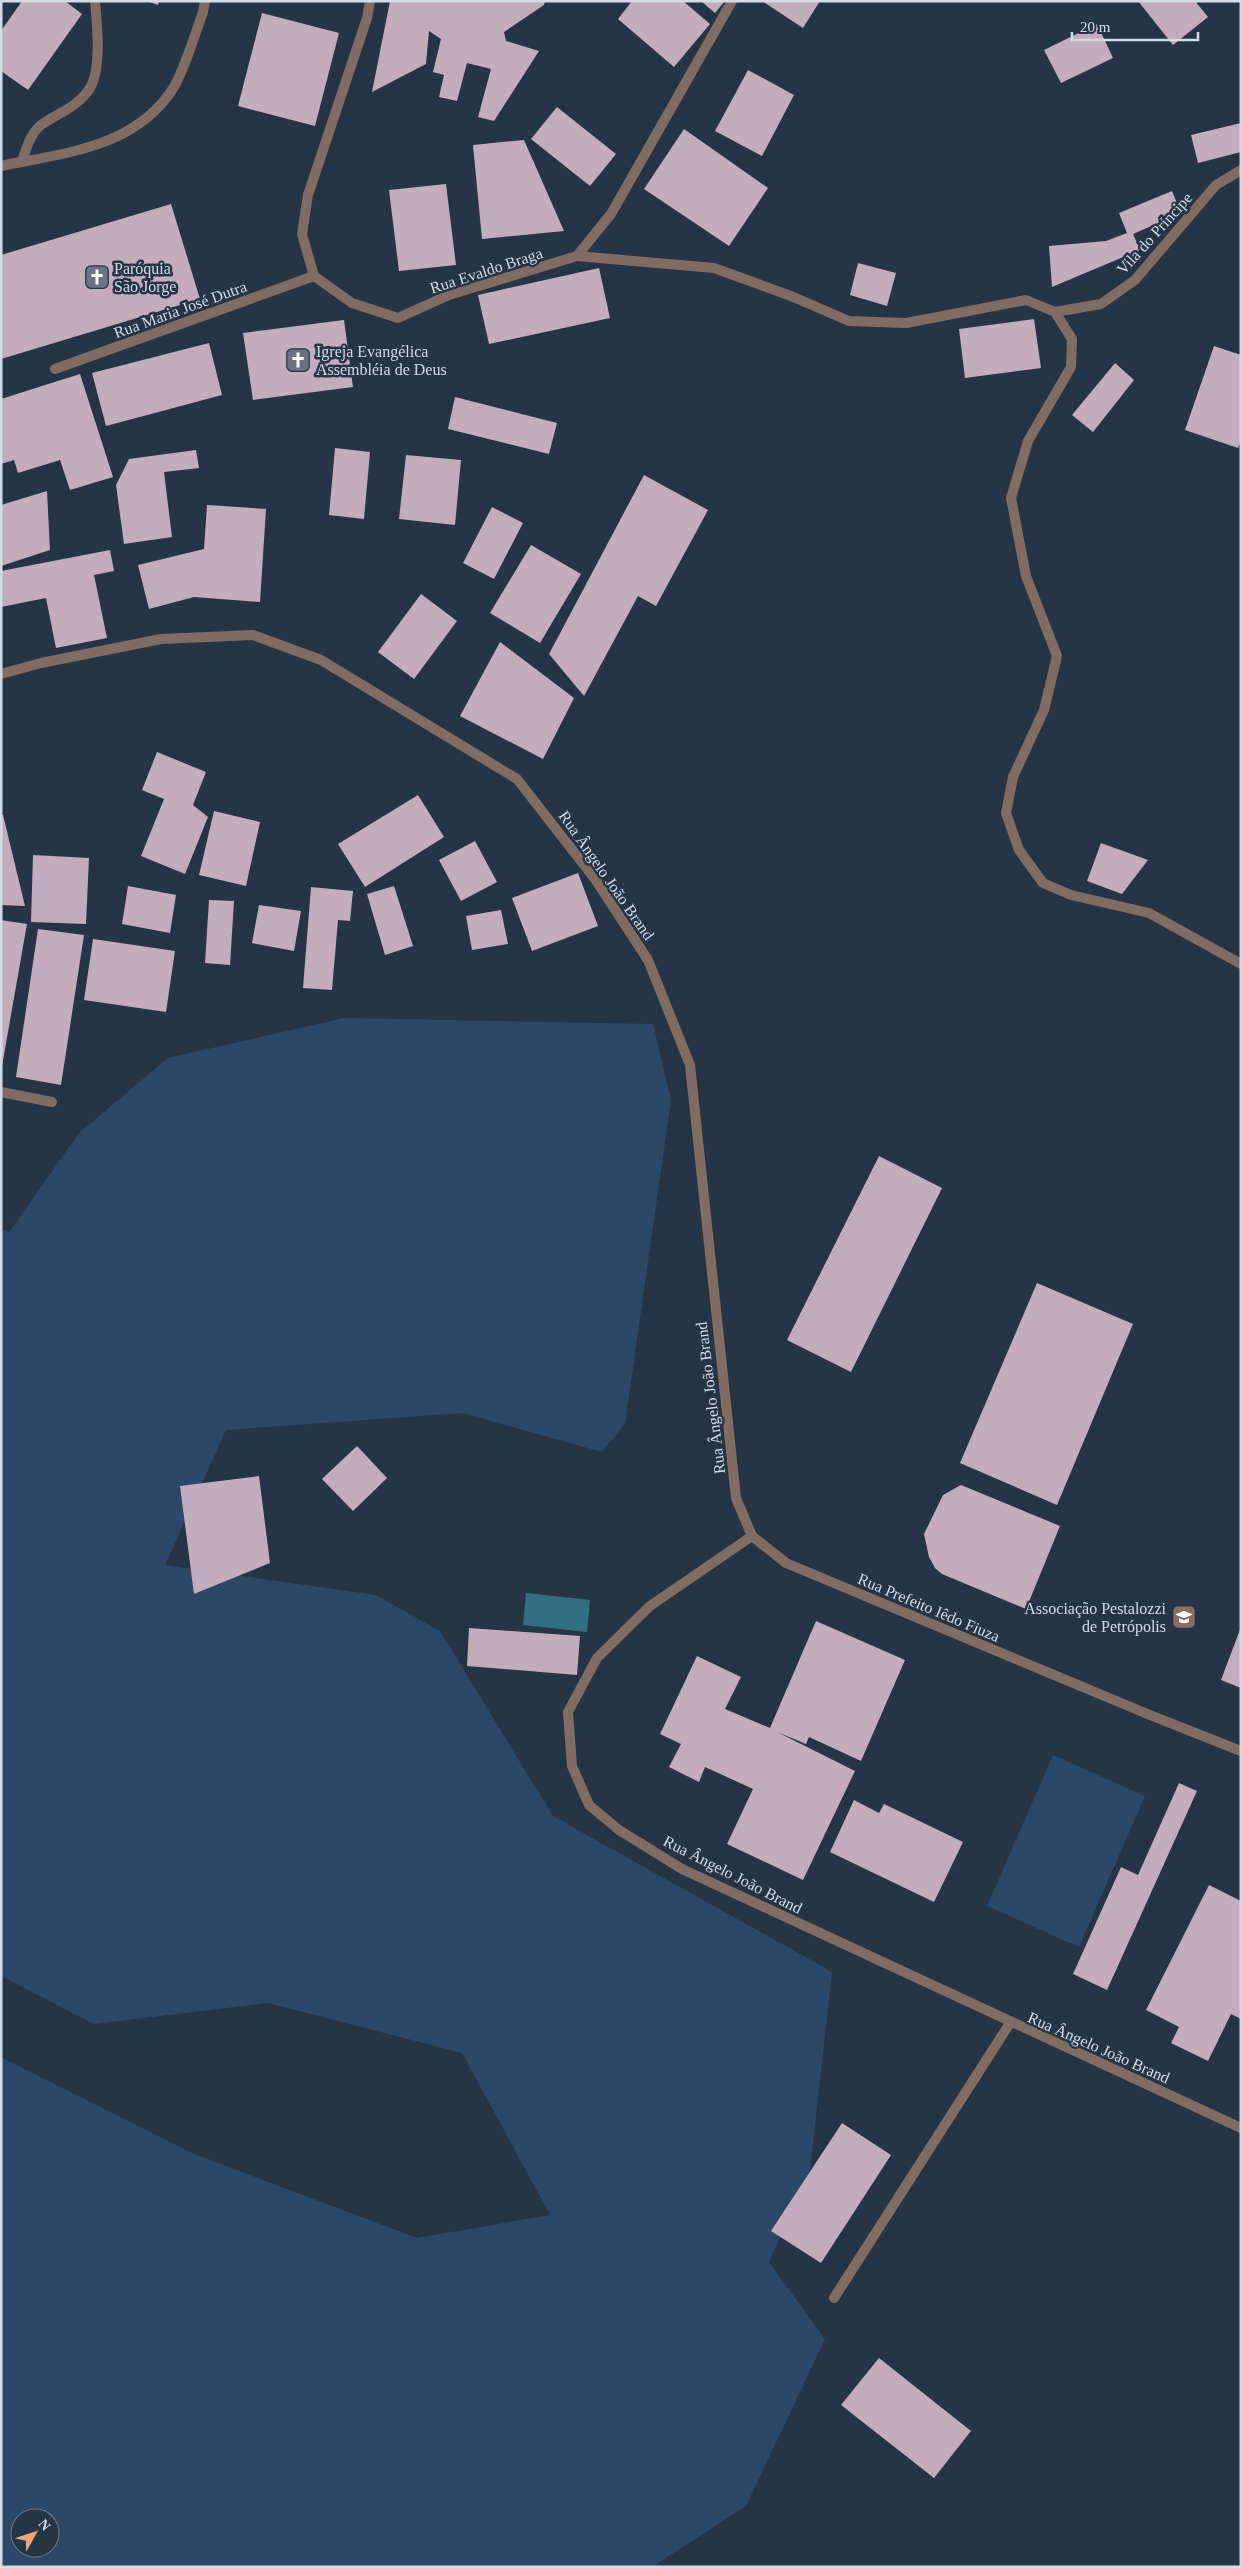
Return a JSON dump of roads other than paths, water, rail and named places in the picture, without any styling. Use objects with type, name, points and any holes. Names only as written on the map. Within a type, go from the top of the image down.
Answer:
[{"type":"street","points":[[22,162],[29,142],[40,126],[71,109],[90,88],[98,52],[95,1]]},
{"type":"street","points":[[1,166],[99,146],[144,122],[174,87],[203,12],[205,1]]},
{"type":"street","points":[[314,276],[302,234],[308,195],[367,18],[370,1]]},
{"type":"street","points":[[577,256],[611,214],[732,1]]},
{"type":"street","name":"Vila do Príncipe","points":[[1055,312],[1101,304],[1135,280],[1216,185],[1241,170]]},
{"type":"street","points":[[577,256],[714,268],[791,296],[849,320],[906,323],[1026,300],[1055,312],[1072,338],[1071,367],[1028,441],[1011,498],[1026,576],[1057,656],[1044,710],[1013,778],[1006,813],[1019,850],[1043,882],[1071,895],[1149,913],[1241,964]]},
{"type":"street","name":"Rua Evaldo Braga","points":[[314,276],[352,303],[398,318],[449,295],[577,256]]},
{"type":"street","name":"Rua Maria José Dutra","points":[[55,369],[314,276]]},
{"type":"street","name":"Rua Ângelo João Brand","points":[[1,674],[41,663],[161,639],[253,635],[321,660],[517,779],[595,878],[648,960],[690,1065],[736,1498],[752,1536],[650,1606],[597,1658],[568,1712],[572,1766],[589,1805],[619,1830],[682,1869],[1010,2023],[1241,2128]]},
{"type":"street","points":[[1,1092],[52,1102]]},
{"type":"street","name":"Rua Prefeito Iêdo Fiuza","points":[[752,1536],[786,1563],[1150,1716],[1241,1751]]},
{"type":"street","points":[[834,2298],[1010,2023]]},
{"type":"place","name":"Paróquia São Jorge","points":[[97,277]]},
{"type":"place","name":"Igreja Evangélica Assembléia de Deus","points":[[298,360]]},
{"type":"place","name":"Associação Pestalozzi de Petrópolis","points":[[1184,1617]]}]
